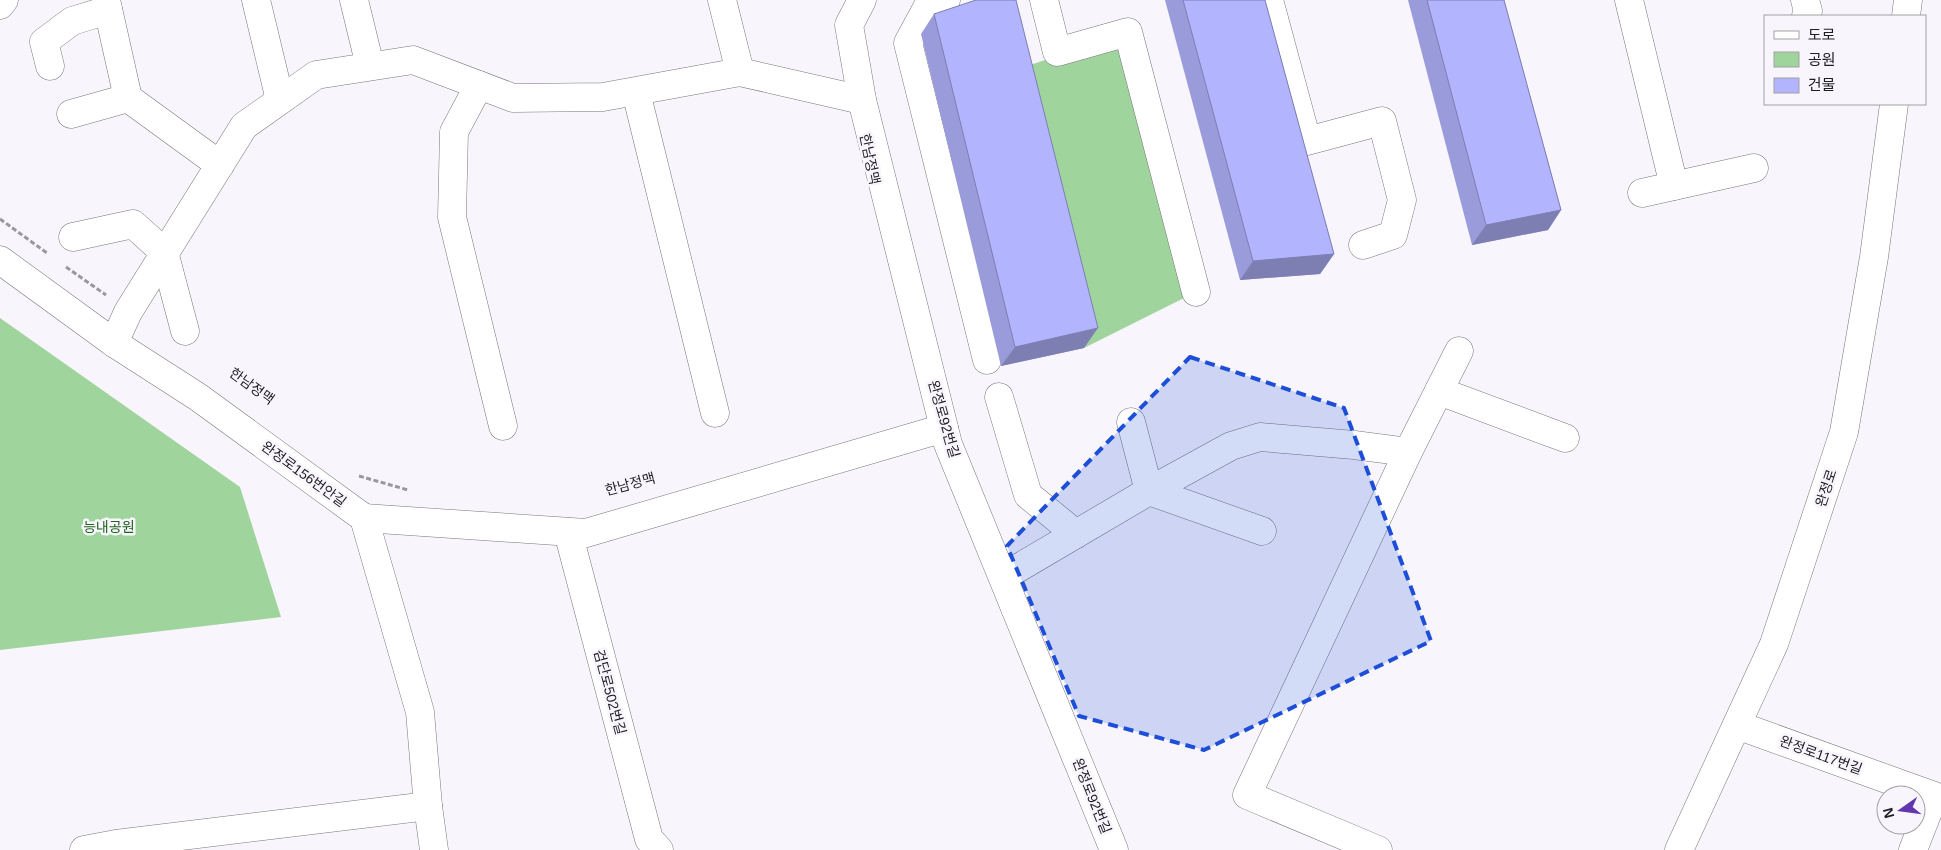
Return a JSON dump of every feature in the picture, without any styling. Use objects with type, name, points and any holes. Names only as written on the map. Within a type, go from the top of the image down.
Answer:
[{"type":"street","points":[[0,5],[4,0]]},
{"type":"street","points":[[256,0],[280,100]]},
{"type":"street","points":[[354,0],[370,66]]},
{"type":"street","points":[[722,0],[740,72]]},
{"type":"street","name":"완정로92번길","points":[[862,0],[849,25],[862,100],[948,444],[1114,850]]},
{"type":"street","points":[[946,0],[928,6],[908,43],[988,360]]},
{"type":"street","points":[[1044,0],[1057,52],[1128,32],[1196,292]]},
{"type":"street","points":[[1269,0],[1307,141],[1382,121],[1402,200],[1393,235],[1363,245]]},
{"type":"street","points":[[1629,0],[1674,186]]},
{"type":"street","points":[[1805,0],[1808,11],[1806,15]]},
{"type":"street","points":[[1906,15],[1908,0]]},
{"type":"street","points":[[50,66],[44,42],[72,22],[107,5],[128,98],[220,165]]},
{"type":"street","points":[[122,325],[164,252],[244,126],[316,75],[413,60],[513,98],[603,98],[740,72],[862,100]]},
{"type":"street","points":[[479,85],[454,132],[452,217],[503,426]]},
{"type":"street","points":[[636,92],[715,413]]},
{"type":"street","points":[[71,114],[128,98]]},
{"type":"street","name":"완정로","points":[[1679,850],[1774,644],[1844,432],[1874,257],[1894,105]]},
{"type":"street","points":[[1642,193],[1754,168]]},
{"type":"street","points":[[73,237],[133,224],[164,252],[185,331]]},
{"type":"street","name":"완정로156번안길","points":[[0,260],[122,325],[198,397],[364,518]]},
{"type":"street","points":[[1378,850],[1247,795],[1408,452],[1459,351]]},
{"type":"street","points":[[1439,391],[1564,438]]},
{"type":"street","points":[[999,397],[1028,495],[1076,534]]},
{"type":"street","points":[[1131,422],[1148,491]]},
{"type":"street","points":[[434,850],[428,806],[420,712],[364,518],[577,533],[944,428]]},
{"type":"street","points":[[1003,577],[1148,491],[1231,446],[1260,437],[1354,445],[1408,452]]},
{"type":"street","points":[[1148,491],[1262,531]]},
{"type":"street","name":"검단로502번길","points":[[577,533],[649,838],[659,850]]},
{"type":"street","name":"완정로117번길","points":[[1736,725],[1934,796],[1913,850]]},
{"type":"street","points":[[84,850],[116,844],[428,806]]},
{"type":"path","points":[[0,219],[48,254]]},
{"type":"path","points":[[64,265],[122,325]]},
{"type":"path","points":[[352,471],[360,477],[417,492]]},
{"type":"highlighted area","points":[[1190,357],[1344,408],[1431,641],[1204,750],[1079,716],[1007,546]]},
{"type":"green space","points":[[1128,32],[1196,292],[1084,348],[1015,70]]},
{"type":"green space","name":"능내공원","points":[[0,318],[240,487],[281,617],[0,650]]},
{"type":"building","points":[[976,0],[1016,0],[1098,328],[1015,347],[934,14]]},
{"type":"building","points":[[1183,0],[1265,0],[1334,254],[1253,261]]},
{"type":"building","points":[[1427,0],[1504,0],[1561,210],[1486,225]]}]
